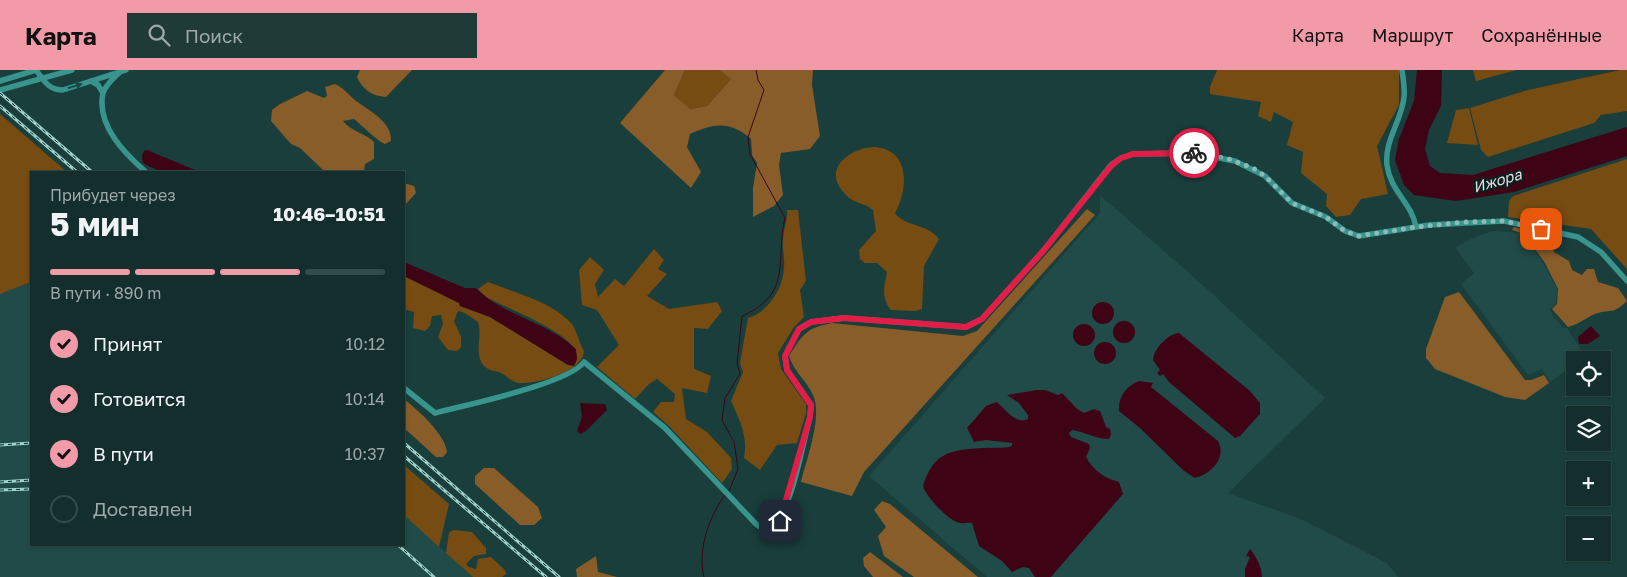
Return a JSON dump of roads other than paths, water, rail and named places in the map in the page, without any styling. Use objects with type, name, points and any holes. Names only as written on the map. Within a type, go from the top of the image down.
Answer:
[{"type":"street","points":[[0,81],[36,70],[47,85],[56,90],[123,71]]},
{"type":"street","points":[[0,90],[72,70]]},
{"type":"street","points":[[1402,70],[1405,96],[1389,142],[1386,164],[1392,186],[1414,216],[1416,227]]},
{"type":"street","points":[[123,71],[108,83],[103,93],[104,115],[108,128],[116,141],[145,171]]},
{"type":"street","points":[[91,81],[98,85],[103,93]]},
{"type":"street","points":[[405,389],[435,413],[550,381],[571,372],[584,362],[665,428],[763,529],[773,529],[780,521],[810,417],[811,405],[787,370],[785,356],[799,329],[811,322],[844,318],[966,327],[973,325],[982,319],[1044,250],[1111,166],[1128,155],[1192,153],[1235,160],[1265,176],[1292,203],[1326,217],[1345,231],[1359,236],[1416,227],[1504,221],[1578,237],[1601,252],[1627,281]]},
{"type":"water","name":"Ижора","points":[[1417,70],[1442,70],[1441,106],[1429,130],[1425,149],[1430,166],[1440,173],[1473,175],[1627,127],[1627,156],[1514,192],[1456,201],[1414,195],[1404,185],[1395,160],[1399,139],[1414,101]]},
{"type":"water","points":[[148,150],[198,171],[165,171],[149,167],[143,163],[142,156],[144,151]]},
{"type":"water","points":[[405,262],[465,288],[476,288],[511,312],[552,332],[576,349],[577,359],[574,366],[568,365],[490,317],[460,306],[459,303],[405,276]]},
{"type":"water","points":[[1103,302],[1111,305],[1114,313],[1111,321],[1103,324],[1095,321],[1092,313],[1095,305]]},
{"type":"water","points":[[1124,321],[1132,324],[1135,332],[1132,340],[1124,343],[1116,340],[1113,332],[1116,324]]},
{"type":"water","points":[[1084,324],[1092,327],[1095,335],[1092,343],[1084,346],[1076,343],[1073,335],[1076,327]]},
{"type":"water","points":[[1591,326],[1600,336],[1588,344],[1579,344],[1578,337]]},
{"type":"water","points":[[1179,333],[1250,391],[1260,403],[1260,414],[1240,436],[1235,438],[1169,382],[1163,374],[1160,376],[1157,373],[1160,370],[1153,360],[1156,351],[1166,339]]},
{"type":"water","points":[[1105,342],[1113,345],[1116,353],[1113,361],[1105,364],[1097,361],[1094,353],[1097,345]]},
{"type":"water","points":[[1139,381],[1153,383],[1151,387],[1218,441],[1220,447],[1219,459],[1207,473],[1195,478],[1184,471],[1140,428],[1119,411],[1121,397],[1130,386]]},
{"type":"water","points":[[1045,390],[1058,395],[1062,393],[1077,409],[1084,413],[1094,409],[1100,411],[1106,427],[1110,429],[1109,439],[1072,430],[1069,433],[1071,437],[1089,444],[1090,448],[1086,457],[1089,462],[1100,473],[1119,482],[1123,494],[1051,577],[1035,577],[1029,568],[1023,567],[1012,572],[1002,561],[979,546],[972,523],[960,523],[950,518],[933,501],[923,486],[927,474],[938,459],[945,455],[962,450],[1012,446],[1012,443],[986,440],[974,442],[967,428],[986,406],[997,402],[1015,418],[1019,420],[1028,419],[1028,415],[1019,403],[1007,395]]},
{"type":"water","points":[[580,403],[605,404],[607,410],[586,431],[580,434],[577,431],[582,417]]},
{"type":"water","points":[[1250,549],[1261,569],[1262,577],[1245,577],[1245,569],[1250,557],[1246,556]]},
{"type":"waterway","points":[[729,491],[738,469],[734,442],[722,420],[725,398],[740,374],[737,363],[742,316],[758,307],[769,297],[775,287],[779,275],[785,218],[750,154],[748,137],[764,90],[758,80],[756,70]]},
{"type":"waterway","points":[[704,577],[702,567],[703,545],[714,512],[726,494]]},
{"type":"railway","points":[[0,93],[91,171]]},
{"type":"railway","points":[[0,106],[76,171]]},
{"type":"railway","points":[[0,445],[30,443]]},
{"type":"railway","points":[[405,444],[559,577]]},
{"type":"railway","points":[[405,457],[546,577]]},
{"type":"railway","points":[[0,482],[30,480]]},
{"type":"railway","points":[[0,490],[30,489]]},
{"type":"railway","points":[[399,546],[434,577]]}]
